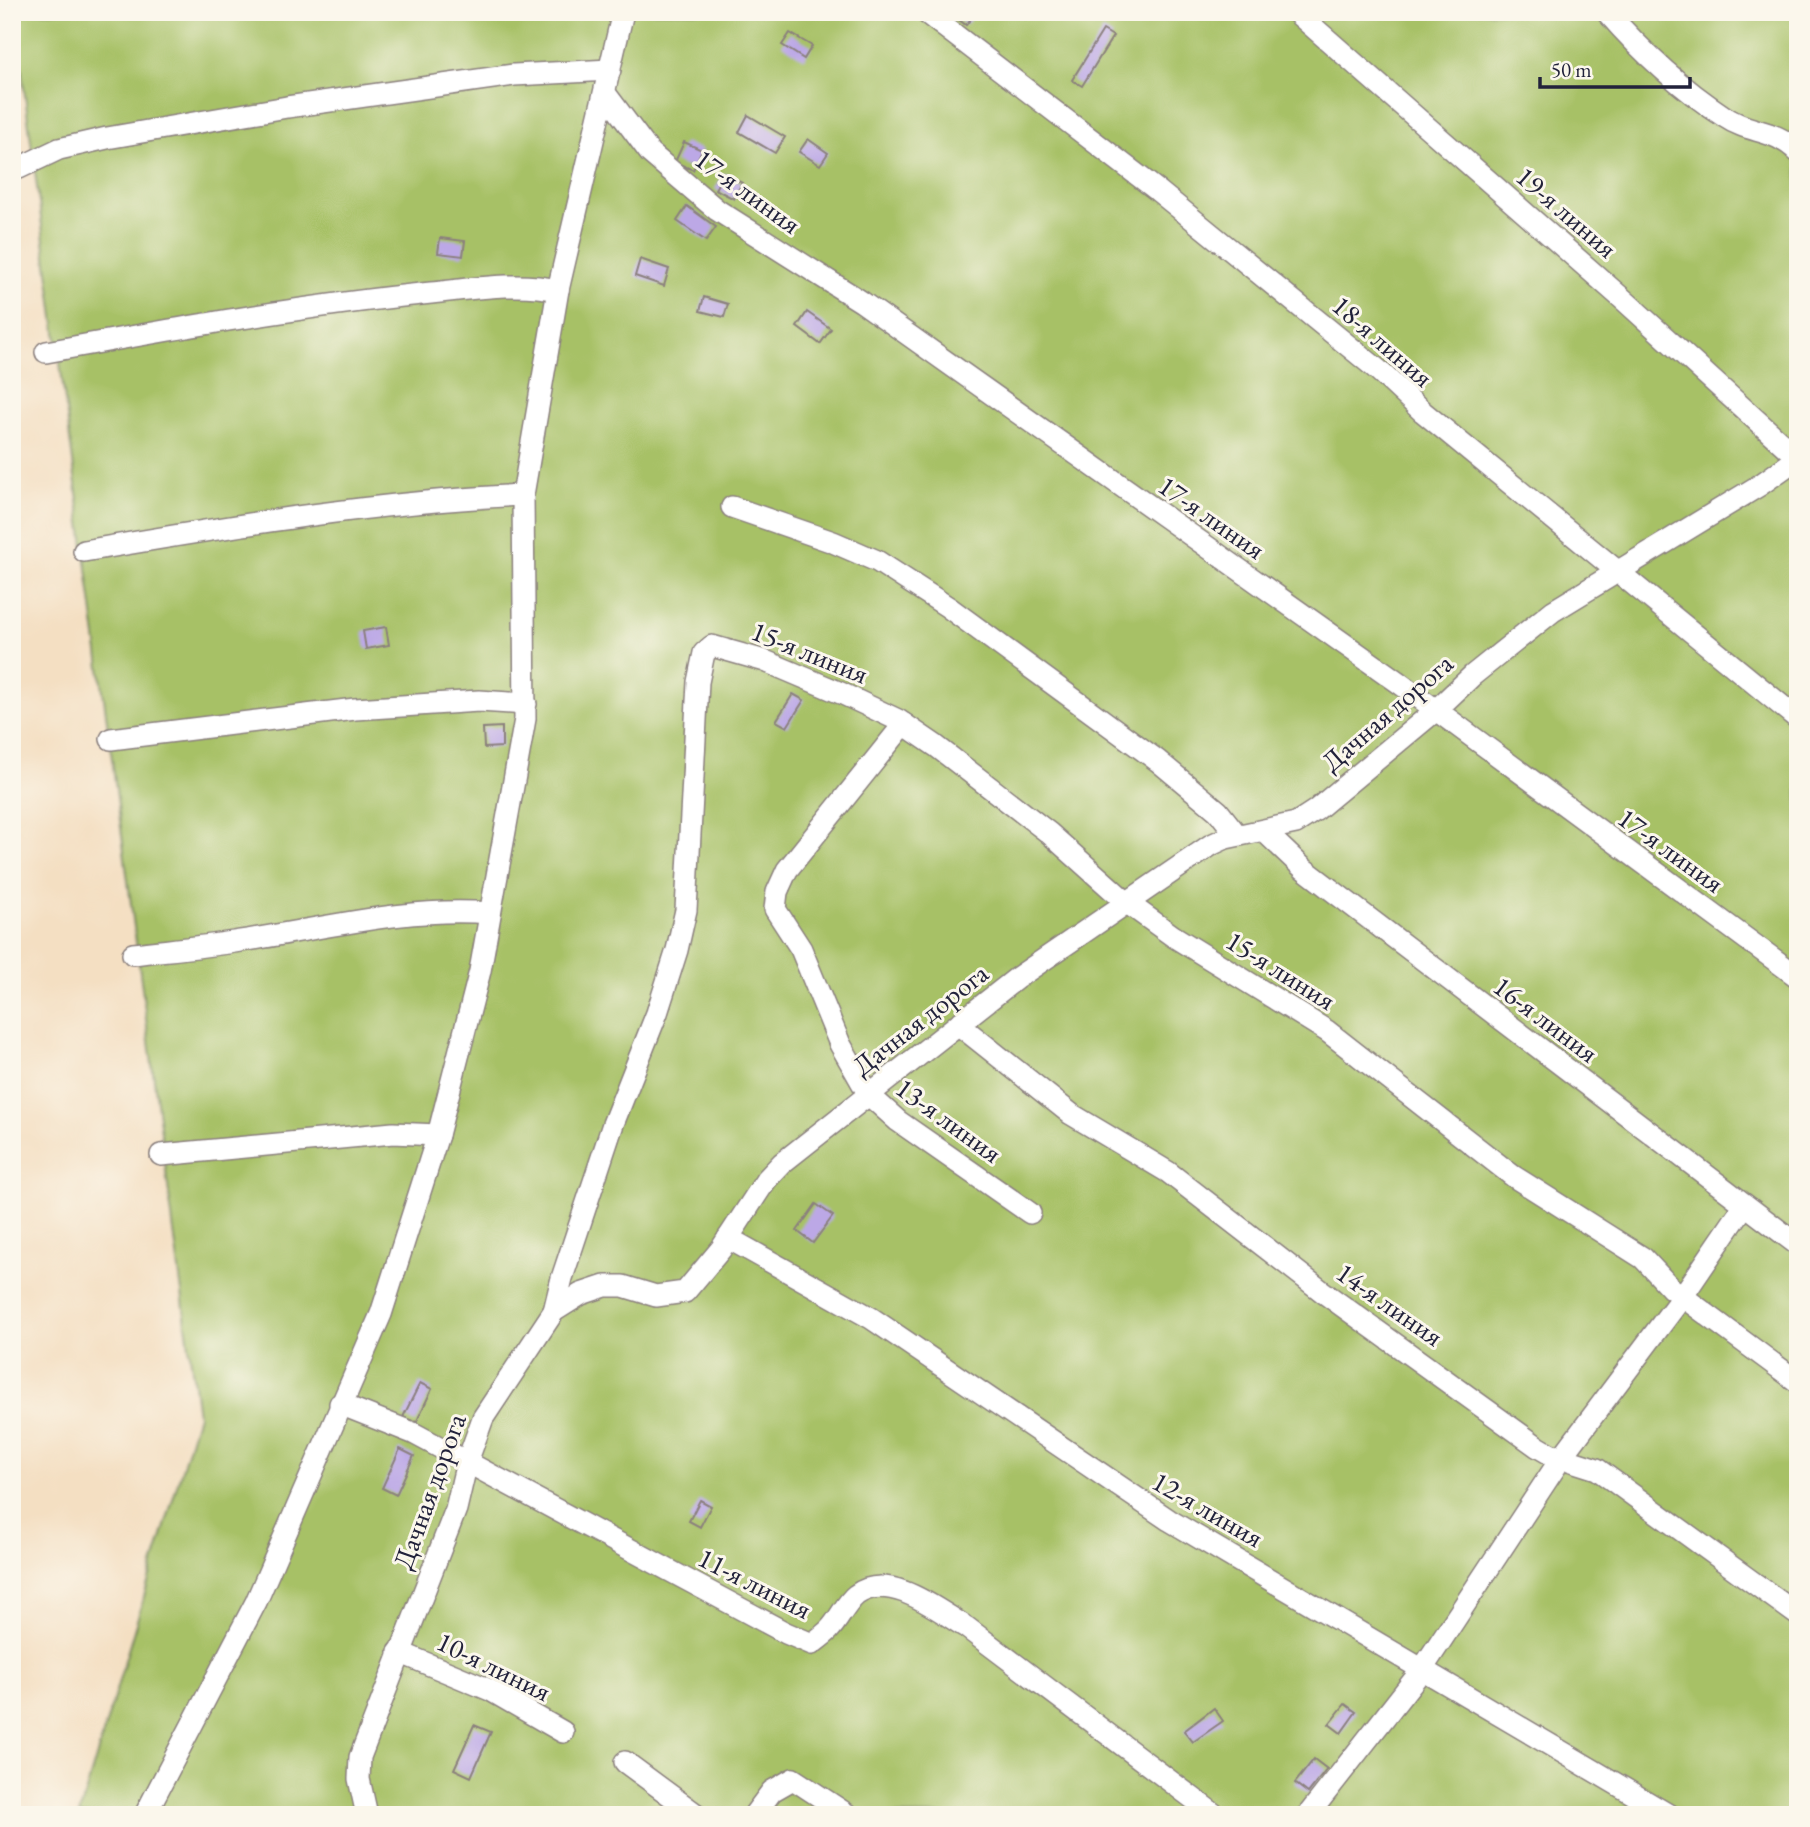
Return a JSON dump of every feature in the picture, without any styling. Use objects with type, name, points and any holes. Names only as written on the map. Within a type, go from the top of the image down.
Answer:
[{"type":"street","points":[[145,1815],[256,1602],[381,1314],[438,1135],[480,971],[514,790],[526,704],[523,495],[558,289],[622,12]]},
{"type":"street","name":"18-я линия","points":[[925,12],[1157,190],[1798,719]]},
{"type":"street","name":"19-я линия","points":[[1296,12],[1625,301],[1798,458]]},
{"type":"street","points":[[1607,12],[1637,47],[1727,118],[1773,133],[1798,152]]},
{"type":"street","points":[[19,168],[58,149],[274,110],[514,75],[610,70]]},
{"type":"street","name":"17-я линия","points":[[605,93],[650,153],[717,210],[928,349],[1435,711],[1798,977]]},
{"type":"street","points":[[46,352],[198,324],[387,298],[509,286],[558,289]]},
{"type":"street","name":"Дачная дорога","points":[[368,1815],[359,1779],[360,1757],[456,1509],[467,1462],[483,1418],[554,1311],[580,1294],[605,1286],[623,1286],[656,1296],[685,1292],[728,1238],[766,1180],[782,1163],[1017,978],[1211,845],[1237,835],[1296,823],[1316,810],[1435,711],[1473,675],[1553,611],[1760,485],[1798,458]]},
{"type":"street","points":[[84,551],[292,518],[440,501],[523,495]]},
{"type":"street","points":[[732,507],[834,542],[877,561],[948,607],[1158,761],[1218,811],[1237,835]]},
{"type":"street","name":"15-я линия","points":[[554,1311],[562,1278],[613,1124],[657,1013],[677,950],[686,910],[698,682],[704,653],[712,646],[765,661],[904,724],[1049,833],[1126,902],[1194,949],[1327,1031],[1513,1176],[1643,1258],[1682,1297],[1798,1382]]},
{"type":"street","points":[[111,739],[367,708],[479,701],[526,704]]},
{"type":"street","name":"13-я линия","points":[[904,724],[787,870],[777,892],[775,909],[801,949],[840,1044],[869,1095],[898,1121],[1030,1213]]},
{"type":"street","name":"16-я линия","points":[[1264,831],[1304,869],[1798,1245]]},
{"type":"street","points":[[133,954],[234,942],[399,916],[447,912],[490,914]]},
{"type":"street","name":"14-я линия","points":[[958,1024],[1072,1114],[1168,1172],[1323,1292],[1538,1447],[1597,1469],[1798,1615]]},
{"type":"street","points":[[161,1155],[393,1133],[438,1135]]},
{"type":"street","points":[[1308,1815],[1421,1671],[1562,1457],[1682,1297],[1744,1206]]},
{"type":"street","name":"12-я линия","points":[[728,1238],[871,1318],[1102,1478],[1421,1671],[1669,1815]]},
{"type":"street","name":"11-я линия","points":[[340,1404],[413,1433],[786,1633],[812,1644],[830,1630],[856,1596],[869,1589],[885,1588],[922,1600],[966,1627],[1215,1815]]},
{"type":"street","name":"10-я линия","points":[[399,1653],[490,1690],[563,1732]]},
{"type":"street","points":[[625,1762],[697,1815]]},
{"type":"street","points":[[754,1815],[772,1791],[793,1779],[848,1815]]},
{"type":"green space","points":[[14,12],[1798,12],[1798,1815],[79,1815],[198,1415]]},
{"type":"building","points":[[948,12],[976,12],[966,25]]},
{"type":"building","points":[[1103,30],[1113,36],[1082,86],[1072,80]]},
{"type":"building","points":[[790,33],[812,46],[804,59],[782,45]]},
{"type":"building","points":[[748,115],[785,137],[775,153],[739,132]]},
{"type":"building","points":[[808,139],[828,153],[820,165],[799,152]]},
{"type":"building","points":[[684,142],[702,150],[693,170],[675,162]]},
{"type":"building","points":[[724,173],[742,183],[734,199],[715,189]]},
{"type":"building","points":[[687,206],[716,227],[706,241],[677,221]]},
{"type":"building","points":[[440,238],[465,241],[463,256],[438,253]]},
{"type":"building","points":[[640,259],[669,269],[664,286],[635,276]]},
{"type":"building","points":[[704,297],[728,304],[724,317],[700,311]]},
{"type":"building","points":[[807,312],[831,329],[820,344],[797,327]]},
{"type":"building","points":[[386,627],[389,645],[366,649],[363,631]]},
{"type":"building","points":[[793,694],[804,700],[787,727],[776,721]]},
{"type":"building","points":[[502,727],[502,747],[484,748],[483,728]]},
{"type":"building","points":[[816,1204],[833,1216],[813,1243],[797,1231]]},
{"type":"building","points":[[420,1383],[432,1389],[416,1423],[403,1417]]},
{"type":"building","points":[[400,1449],[414,1456],[396,1495],[382,1488]]},
{"type":"building","points":[[700,1500],[711,1506],[700,1527],[689,1521]]},
{"type":"building","points":[[1345,1704],[1356,1712],[1341,1733],[1329,1724]]},
{"type":"building","points":[[1214,1708],[1223,1721],[1193,1742],[1184,1731]]},
{"type":"building","points":[[474,1725],[491,1732],[471,1777],[454,1769]]},
{"type":"building","points":[[1314,1759],[1327,1769],[1308,1793],[1295,1783]]}]
